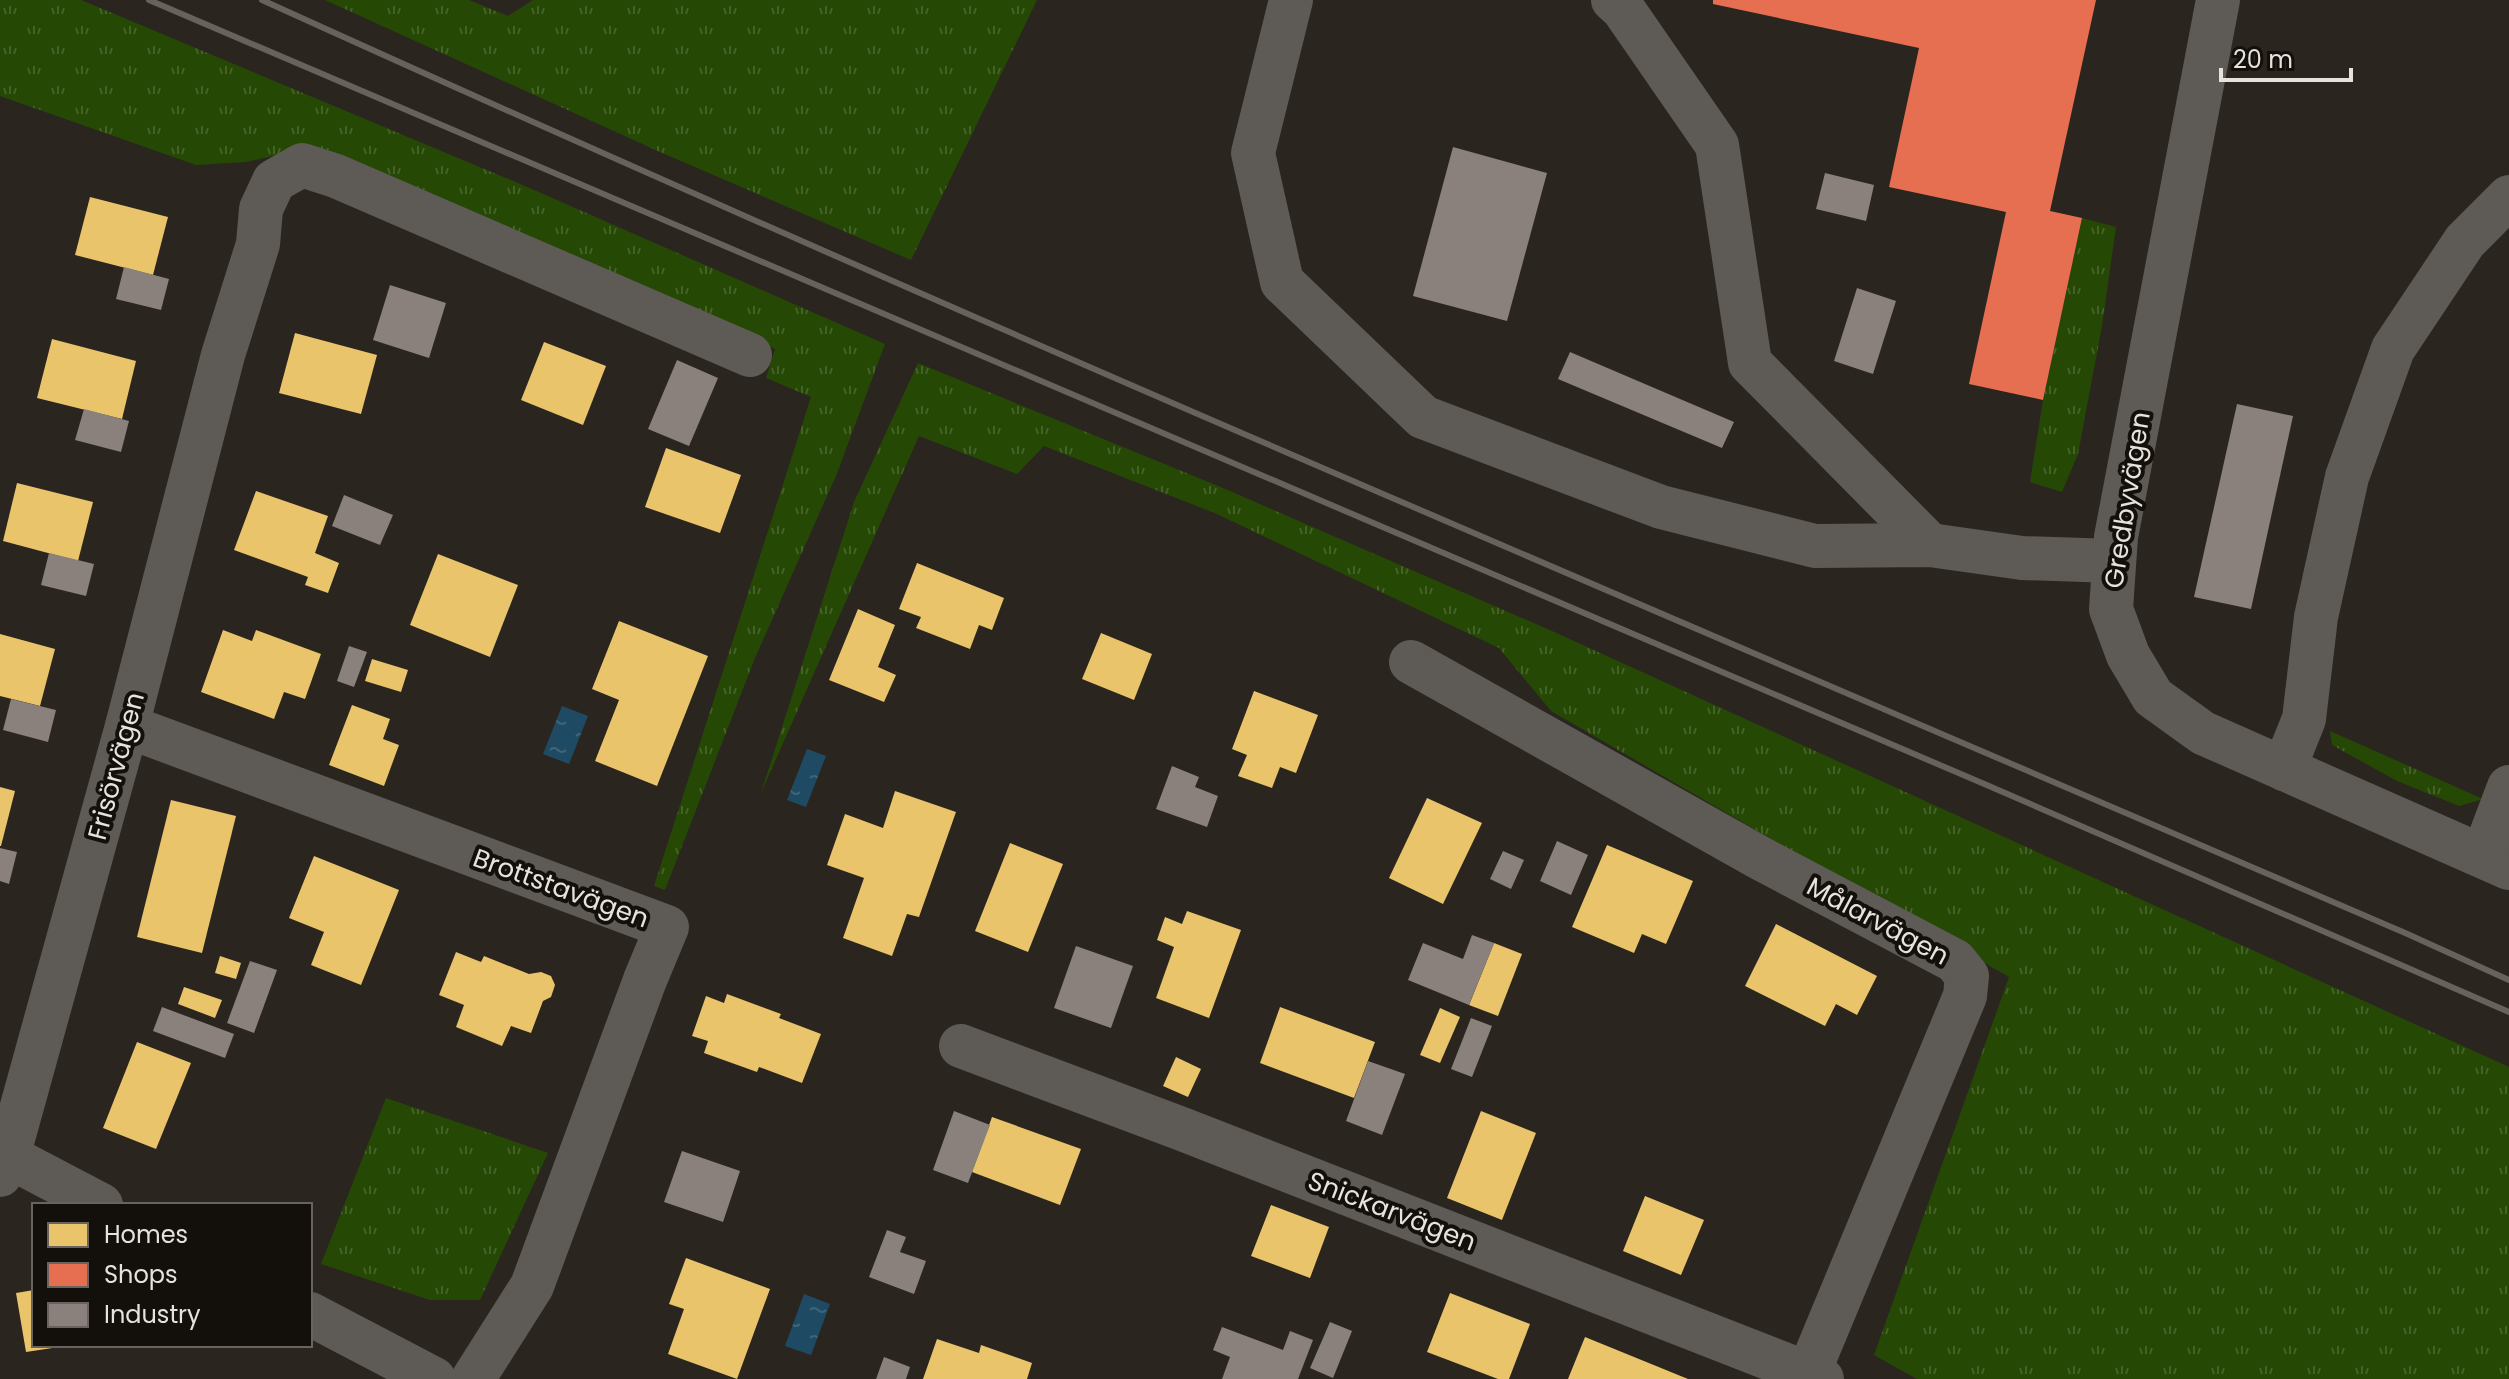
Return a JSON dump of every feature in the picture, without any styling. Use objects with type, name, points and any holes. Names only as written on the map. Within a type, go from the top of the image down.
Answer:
[{"type":"street","points":[[1291,0],[1253,153],[1282,282],[1423,417],[1661,507],[1815,546],[1930,545],[2022,558],[2114,561]]},
{"type":"street","points":[[1613,0],[1623,9],[1717,145],[1750,363],[1930,545]]},
{"type":"street","name":"Gredbyvägen","points":[[2218,0],[2116,537],[2111,609],[2128,655],[2153,697],[2203,733],[2496,862]]},
{"type":"street","name":"Frisörvägen","points":[[3,1161],[127,726],[223,355],[258,244],[261,209],[274,181],[302,165],[336,176],[750,355]]},
{"type":"street","points":[[2284,769],[2304,719],[2316,617],[2347,477],[2393,349],[2465,241],[2509,197]]},
{"type":"street","name":"Målarvägen","points":[[1411,662],[1760,858],[1955,961],[1967,976],[1965,996],[1812,1377]]},
{"type":"street","name":"Brottstavägen","points":[[127,726],[667,927],[532,1286],[473,1379]]},
{"type":"street","points":[[2496,862],[2509,787]]},
{"type":"street","name":"Snickarvägen","points":[[961,1046],[1197,1135],[1812,1377]]},
{"type":"street","points":[[3,1161],[97,1203]]},
{"type":"street","points":[[312,1315],[434,1379]]},
{"type":"green space","points":[[0,0],[81,0],[518,183],[885,344],[836,476],[755,658],[665,890],[654,886],[811,397],[766,378],[775,349],[518,234],[305,149],[246,162],[196,165],[0,96]]},
{"type":"green space","points":[[325,0],[469,0],[508,16],[533,0],[1037,0],[911,260],[660,152]]},
{"type":"green space","points":[[2082,218],[2116,227],[2102,326],[2078,454],[2062,492],[2030,482],[2043,400]]},
{"type":"green space","points":[[918,363],[1223,488],[1552,631],[2509,1067],[2509,1379],[1917,1379],[1874,1355],[2009,977],[1551,711],[1499,648],[1217,514],[1044,446],[1017,474],[919,436],[761,793],[854,502]]},
{"type":"green space","points":[[2330,731],[2483,799],[2459,806],[2397,781],[2332,745]]},
{"type":"green space","points":[[386,1098],[548,1153],[480,1300],[430,1300],[321,1264]]},
{"type":"water","points":[[562,706],[588,716],[569,764],[543,754]]},
{"type":"water","points":[[807,749],[826,756],[806,807],[787,800]]},
{"type":"water","points":[[804,1294],[830,1304],[811,1355],[785,1346]]},
{"type":"building: Homes","points":[[90,197],[168,217],[153,275],[75,255]]},
{"type":"building: Homes","points":[[295,333],[377,355],[361,414],[279,393]]},
{"type":"building: Homes","points":[[52,339],[136,361],[122,419],[37,398]]},
{"type":"building: Homes","points":[[544,342],[606,366],[583,425],[521,400]]},
{"type":"building: Homes","points":[[666,448],[741,475],[720,533],[645,507]]},
{"type":"building: Homes","points":[[17,483],[93,502],[78,561],[3,541]]},
{"type":"building: Homes","points":[[256,491],[328,516],[315,553],[339,563],[328,593],[305,585],[308,577],[234,550]]},
{"type":"building: Homes","points":[[438,554],[518,585],[490,657],[410,625]]},
{"type":"building: Homes","points":[[917,563],[1004,598],[992,630],[979,625],[970,649],[916,628],[921,617],[899,609]]},
{"type":"building: Homes","points":[[858,609],[895,625],[878,667],[896,675],[884,702],[829,680]]},
{"type":"building: Homes","points":[[619,621],[708,656],[657,786],[595,761],[619,700],[592,689]]},
{"type":"building: Homes","points":[[223,630],[252,641],[256,630],[321,654],[305,699],[284,692],[274,719],[201,692]]},
{"type":"building: Homes","points":[[1101,633],[1152,654],[1134,700],[1082,679]]},
{"type":"building: Homes","points":[[0,634],[55,649],[40,706],[0,696]]},
{"type":"building: Homes","points":[[372,659],[408,670],[401,692],[365,681]]},
{"type":"building: Homes","points":[[1254,691],[1318,715],[1296,773],[1280,767],[1272,788],[1238,776],[1247,755],[1232,749]]},
{"type":"building: Homes","points":[[352,705],[390,719],[383,739],[399,745],[384,786],[329,765]]},
{"type":"building: Homes","points":[[0,787],[15,791],[1,846],[0,846]]},
{"type":"building: Homes","points":[[895,791],[956,812],[919,917],[907,914],[892,956],[843,938],[864,878],[827,865],[845,814],[883,828]]},
{"type":"building: Homes","points":[[1427,798],[1482,823],[1443,904],[1389,878]]},
{"type":"building: Homes","points":[[171,800],[236,816],[202,953],[137,937]]},
{"type":"building: Homes","points":[[1010,843],[1063,864],[1028,952],[975,931]]},
{"type":"building: Homes","points":[[1607,845],[1693,881],[1666,944],[1642,934],[1634,953],[1572,927]]},
{"type":"building: Homes","points":[[314,856],[399,890],[361,985],[311,965],[324,932],[289,918]]},
{"type":"building: Homes","points":[[1187,911],[1241,930],[1209,1018],[1156,998],[1174,947],[1157,940],[1165,917],[1182,924]]},
{"type":"building: Homes","points":[[1776,924],[1877,976],[1857,1015],[1836,1004],[1825,1026],[1745,986]]},
{"type":"building: Homes","points":[[1494,943],[1522,954],[1498,1016],[1469,1005]]},
{"type":"building: Homes","points":[[456,952],[481,962],[484,956],[529,974],[541,972],[551,976],[555,985],[551,997],[543,1001],[531,1033],[511,1026],[502,1046],[456,1027],[464,1005],[439,995]]},
{"type":"building: Homes","points":[[220,956],[241,963],[236,979],[215,973]]},
{"type":"building: Homes","points":[[184,987],[222,1000],[215,1018],[178,1004]]},
{"type":"building: Homes","points":[[727,994],[781,1014],[779,1018],[821,1034],[802,1083],[759,1067],[757,1072],[704,1053],[708,1041],[692,1036],[706,996],[724,1003]]},
{"type":"building: Homes","points":[[1280,1007],[1375,1042],[1354,1098],[1260,1063]]},
{"type":"building: Homes","points":[[1440,1008],[1460,1017],[1440,1063],[1420,1055]]},
{"type":"building: Homes","points":[[137,1042],[191,1063],[156,1149],[103,1128]]},
{"type":"building: Homes","points":[[1176,1057],[1201,1069],[1188,1097],[1163,1086]]},
{"type":"building: Homes","points":[[1481,1111],[1536,1133],[1502,1220],[1447,1198]]},
{"type":"building: Homes","points":[[992,1117],[1081,1149],[1060,1205],[972,1172]]},
{"type":"building: Homes","points":[[1645,1196],[1704,1220],[1681,1275],[1623,1251]]},
{"type":"building: Homes","points":[[1271,1205],[1329,1227],[1310,1278],[1251,1256]]},
{"type":"building: Homes","points":[[686,1258],[770,1289],[737,1379],[668,1354],[684,1309],[669,1304]]},
{"type":"building: Homes","points":[[32,1290],[32,1347],[59,1347],[26,1352],[16,1293]]},
{"type":"building: Homes","points":[[1450,1293],[1530,1324],[1509,1379],[1498,1379],[1427,1352]]},
{"type":"building: Homes","points":[[1585,1337],[1688,1379],[1568,1379]]},
{"type":"building: Homes","points":[[937,1339],[979,1353],[981,1345],[1032,1363],[1027,1379],[923,1379]]},
{"type":"building: Shops","points":[[1713,0],[2096,0],[2050,211],[2082,218],[2043,400],[1969,384],[2006,212],[1889,187],[1919,48],[1713,4]]},
{"type":"building: Industry","points":[[1453,147],[1547,173],[1507,321],[1413,296]]},
{"type":"building: Industry","points":[[1825,173],[1874,185],[1866,221],[1816,209]]},
{"type":"building: Industry","points":[[124,267],[169,279],[161,310],[116,299]]},
{"type":"building: Industry","points":[[390,285],[446,303],[429,358],[373,340]]},
{"type":"building: Industry","points":[[1857,288],[1896,301],[1873,374],[1834,361]]},
{"type":"building: Industry","points":[[1570,352],[1734,422],[1722,448],[1558,379]]},
{"type":"building: Industry","points":[[677,360],[718,378],[689,446],[648,429]]},
{"type":"building: Industry","points":[[2237,404],[2293,416],[2251,609],[2194,597]]},
{"type":"building: Industry","points":[[84,409],[129,421],[121,452],[75,440]]},
{"type":"building: Industry","points":[[344,495],[393,515],[380,545],[332,526]]},
{"type":"building: Industry","points":[[49,553],[94,564],[86,596],[41,585]]},
{"type":"building: Industry","points":[[349,646],[367,652],[354,687],[337,681]]},
{"type":"building: Industry","points":[[11,699],[56,710],[48,742],[3,730]]},
{"type":"building: Industry","points":[[1172,766],[1199,777],[1195,787],[1218,796],[1207,827],[1156,809]]},
{"type":"building: Industry","points":[[1557,841],[1588,855],[1571,895],[1540,881]]},
{"type":"building: Industry","points":[[0,848],[17,852],[9,884],[0,881]]},
{"type":"building: Industry","points":[[1503,851],[1524,860],[1511,889],[1490,879]]},
{"type":"building: Industry","points":[[1472,935],[1494,943],[1469,1005],[1408,980],[1423,943],[1463,959]]},
{"type":"building: Industry","points":[[1076,946],[1133,966],[1111,1028],[1054,1008]]},
{"type":"building: Industry","points":[[250,961],[277,970],[254,1033],[227,1023]]},
{"type":"building: Industry","points":[[162,1007],[234,1034],[225,1058],[153,1031]]},
{"type":"building: Industry","points":[[1471,1018],[1492,1026],[1472,1077],[1451,1069]]},
{"type":"building: Industry","points":[[1368,1061],[1405,1074],[1382,1135],[1346,1121]]},
{"type":"building: Industry","points":[[954,1111],[990,1125],[968,1183],[933,1170]]},
{"type":"building: Industry","points":[[682,1151],[740,1171],[723,1222],[664,1202]]},
{"type":"building: Industry","points":[[887,1230],[906,1237],[900,1252],[926,1261],[914,1294],[869,1277]]},
{"type":"building: Industry","points":[[1330,1322],[1352,1331],[1333,1378],[1310,1368]]},
{"type":"building: Industry","points":[[1222,1327],[1283,1350],[1290,1331],[1313,1340],[1298,1379],[1222,1379],[1230,1357],[1213,1350]]},
{"type":"building: Industry","points":[[884,1357],[910,1367],[906,1379],[876,1379]]},
{"type":"railway","points":[[149,0],[1989,786],[2509,1012]]},
{"type":"railway","points":[[262,0],[1062,355],[2509,980]]}]
